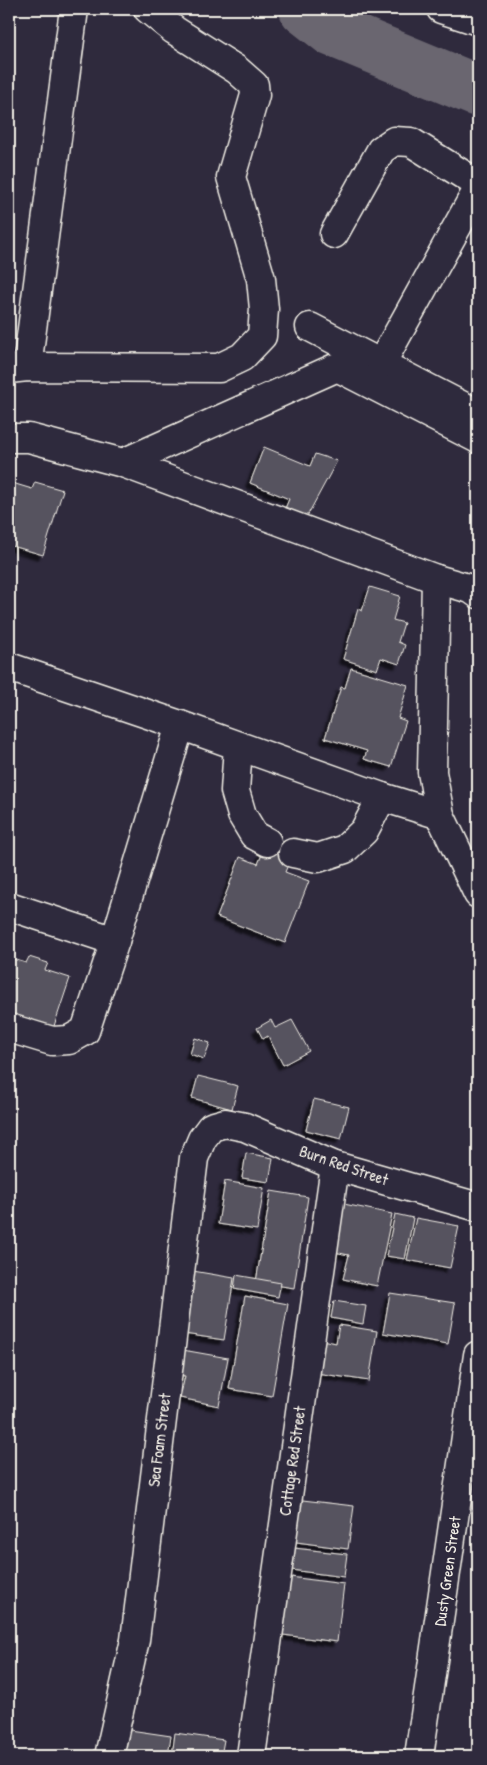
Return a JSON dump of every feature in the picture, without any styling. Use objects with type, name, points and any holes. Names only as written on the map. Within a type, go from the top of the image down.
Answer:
[{"type":"street","points":[[74,9],[18,368],[219,368],[242,357],[262,336],[264,309],[261,279],[231,177],[255,96],[254,85],[237,70],[174,30],[148,9]]},
{"type":"street","points":[[441,9],[478,21]]},
{"type":"street","points":[[334,234],[381,150],[394,141],[410,142],[478,184]]},
{"type":"street","points":[[381,364],[478,189]]},
{"type":"street","points":[[310,327],[478,414]]},
{"type":"street","points":[[123,463],[335,368],[341,369],[478,438]]},
{"type":"street","points":[[9,438],[29,438],[123,463],[436,579],[471,589],[478,594]]},
{"type":"street","points":[[436,579],[432,772],[440,815],[478,894]]},
{"type":"street","points":[[9,666],[382,798],[440,815]]},
{"type":"street","points":[[9,1028],[52,1041],[69,1040],[85,1031],[115,941],[180,725]]},
{"type":"street","points":[[238,746],[235,791],[242,815],[254,835],[267,842]]},
{"type":"street","points":[[293,853],[318,858],[345,850],[364,832],[382,798]]},
{"type":"street","points":[[9,906],[115,941]]},
{"type":"street","name":"Burn Red Street","points":[[211,1127],[225,1123],[245,1127],[334,1166],[478,1207]]},
{"type":"street","name":"Sea Foam Street","points":[[109,1756],[135,1640],[194,1158],[202,1139],[211,1127]]},
{"type":"street","name":"Cottage Red Street","points":[[251,1756],[334,1166]]},
{"type":"street","name":"Dusty Green Street","points":[[419,1756],[478,1355]]},
{"type":"building","points":[[9,193],[12,193],[9,221]]},
{"type":"building","points":[[264,447],[310,466],[315,454],[337,461],[305,520],[284,511],[289,499],[250,483]]},
{"type":"building","points":[[9,482],[32,489],[35,482],[63,490],[43,555],[9,545]]},
{"type":"building","points":[[370,587],[400,596],[393,620],[404,623],[398,642],[405,645],[399,664],[381,658],[377,670],[343,659],[358,609],[362,611]]},
{"type":"building","points":[[351,668],[408,685],[398,718],[406,721],[391,767],[364,759],[367,751],[325,738],[341,687],[345,688]]},
{"type":"building","points":[[268,840],[294,850],[285,872],[309,881],[285,943],[217,917],[240,857],[258,864]]},
{"type":"building","points":[[9,950],[15,952],[13,959],[26,963],[29,957],[48,963],[45,970],[70,978],[52,1032],[9,1018]]},
{"type":"building","points":[[271,1020],[275,1028],[292,1020],[309,1051],[283,1065],[268,1036],[263,1039],[257,1028]]},
{"type":"building","points":[[195,1038],[210,1043],[204,1059],[190,1054]]},
{"type":"building","points":[[198,1076],[238,1086],[232,1109],[192,1098]]},
{"type":"building","points":[[314,1099],[349,1107],[341,1139],[306,1130]]},
{"type":"building","points":[[246,1153],[273,1158],[269,1182],[242,1178]]},
{"type":"building","points":[[225,1181],[264,1188],[257,1230],[218,1224]]},
{"type":"building","points":[[271,1191],[308,1197],[294,1288],[256,1282]]},
{"type":"building","points":[[339,1203],[392,1214],[377,1286],[343,1279],[349,1255],[329,1251]]},
{"type":"building","points":[[395,1214],[413,1218],[405,1259],[386,1256]]},
{"type":"building","points":[[416,1218],[459,1226],[450,1268],[407,1260]]},
{"type":"building","points":[[187,1270],[234,1278],[224,1340],[184,1334]]},
{"type":"building","points":[[236,1275],[281,1283],[278,1297],[234,1289]]},
{"type":"building","points":[[390,1293],[455,1303],[448,1344],[383,1333]]},
{"type":"building","points":[[245,1296],[288,1304],[272,1396],[229,1389]]},
{"type":"building","points":[[334,1301],[366,1306],[363,1324],[331,1318]]},
{"type":"building","points":[[339,1325],[377,1331],[369,1381],[316,1373],[322,1340],[336,1343]]},
{"type":"building","points":[[177,1349],[228,1358],[219,1406],[180,1398],[185,1376],[172,1374]]},
{"type":"building","points":[[294,1499],[354,1506],[348,1549],[289,1541]]},
{"type":"building","points":[[294,1548],[347,1554],[344,1577],[291,1570]]},
{"type":"building","points":[[290,1577],[344,1584],[337,1642],[283,1635],[284,1627],[272,1625]]},
{"type":"building","points":[[123,1729],[171,1736],[168,1756],[119,1756]]},
{"type":"building","points":[[175,1733],[224,1740],[221,1756],[172,1756]]},
{"type":"waterway","points":[[305,9],[333,31],[478,91]]}]
